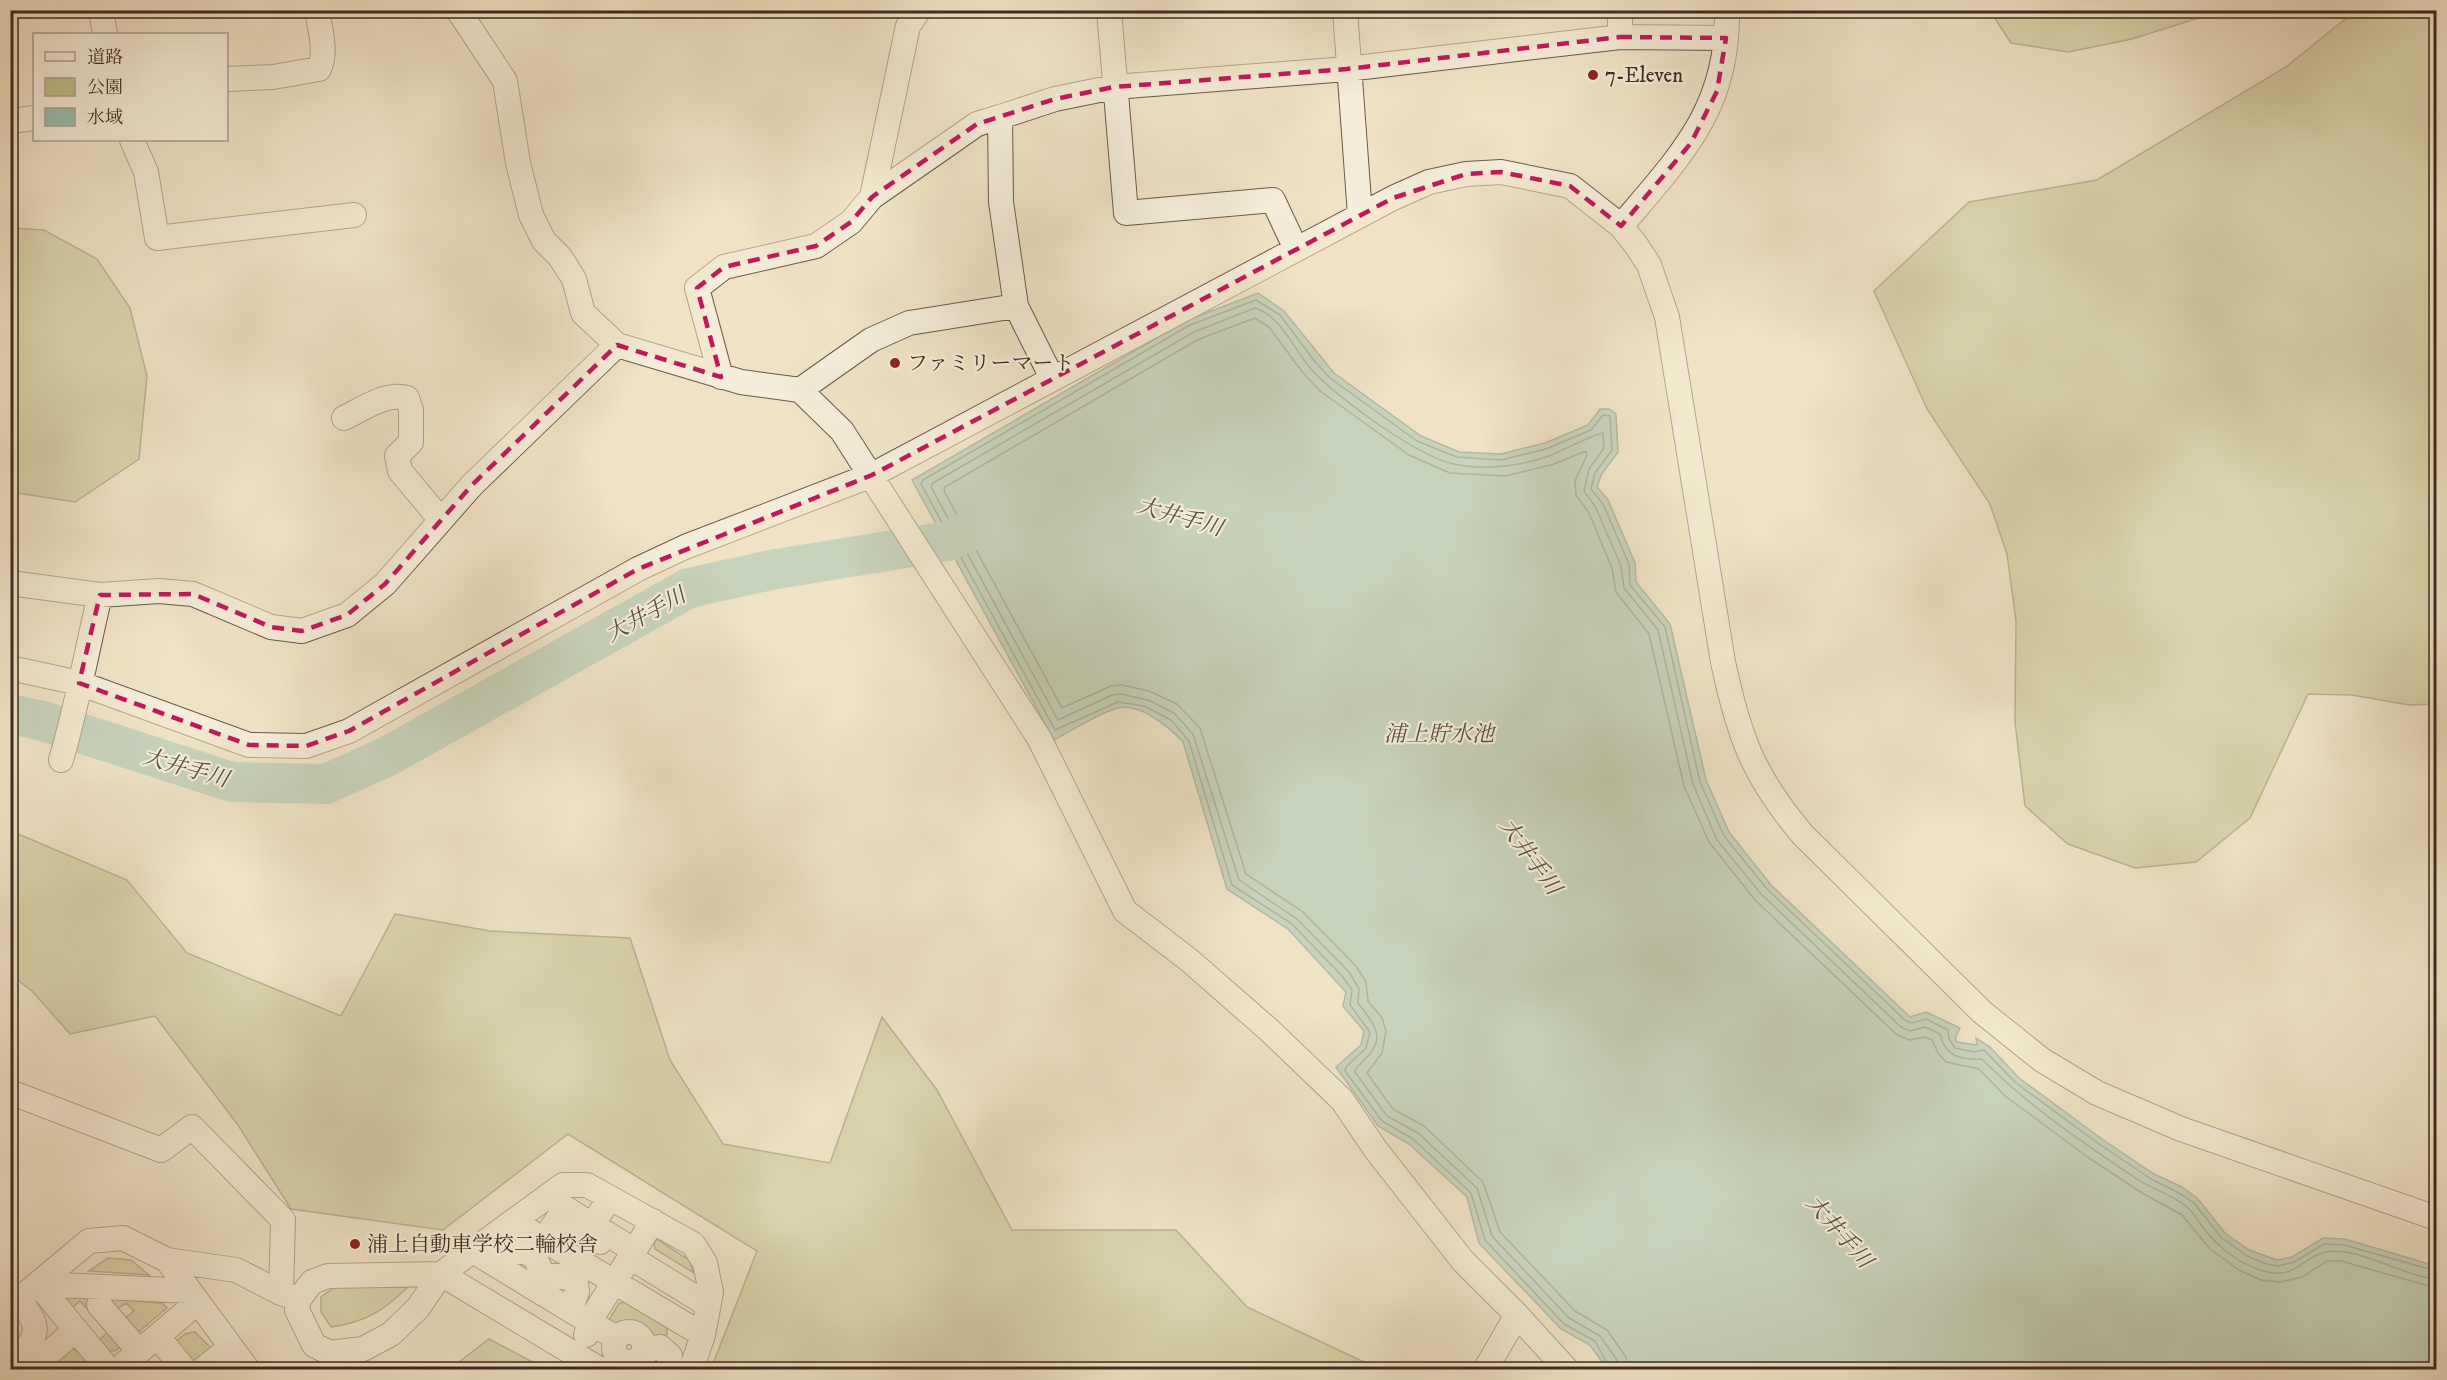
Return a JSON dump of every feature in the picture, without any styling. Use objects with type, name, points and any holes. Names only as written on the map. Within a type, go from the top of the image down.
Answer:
[{"type":"street","points":[[101,10],[105,33]]},
{"type":"street","points":[[228,79],[273,77],[319,69],[322,50],[317,10]]},
{"type":"street","points":[[458,10],[505,81],[518,163],[531,216],[544,241],[560,257],[574,279],[583,313],[617,345],[741,382],[800,390],[842,431],[1040,738],[1125,911],[1198,968],[1269,1030],[1342,1100],[1376,1150],[1463,1261],[1567,1370]]},
{"type":"street","points":[[872,198],[908,26],[919,10]]},
{"type":"street","points":[[1109,10],[1126,213],[1273,200],[1296,249]]},
{"type":"street","points":[[1345,10],[1347,69],[1360,215]]},
{"type":"street","points":[[1620,10],[1620,37]]},
{"type":"street","points":[[1621,226],[1691,143],[1717,91],[1726,38],[1727,10]]},
{"type":"street","points":[[722,376],[697,288],[724,267],[816,246],[851,222],[872,198],[977,124],[1055,99],[1114,87],[1347,69],[1620,37],[1726,38]]},
{"type":"street","points":[[1000,117],[1001,202],[1016,306],[1052,378]]},
{"type":"street","points":[[10,122],[33,118]]},
{"type":"street","points":[[132,141],[146,172],[157,238],[354,215]]},
{"type":"street","points":[[10,668],[79,683],[249,745],[306,746],[359,725],[638,569],[685,547],[872,475],[1360,215],[1430,182],[1466,174],[1501,172],[1569,186],[1621,226],[1649,266],[1667,317],[1723,662],[1734,712],[1755,768],[1776,803],[1803,835],[1982,1012],[2042,1060],[2097,1093],[2181,1129],[2436,1218]]},
{"type":"street","points":[[800,390],[871,340],[909,323],[1016,306]]},
{"type":"street","points":[[10,583],[100,595],[159,591],[193,594],[272,627],[302,631],[347,615],[385,584],[472,485],[617,345]]},
{"type":"street","points":[[344,418],[386,398],[397,395],[407,398],[411,410],[411,442],[397,456],[396,464],[441,520]]},
{"type":"street","points":[[61,760],[75,715],[79,683],[100,595]]},
{"type":"street","points":[[10,1092],[161,1150],[192,1127],[283,1220],[290,1296],[314,1345],[330,1353],[363,1349],[391,1334],[418,1308],[441,1274],[563,1185],[587,1185],[693,1244],[705,1263],[709,1295],[703,1335],[691,1370]]},
{"type":"street","points":[[500,1268],[510,1254],[546,1247],[571,1225],[600,1242],[606,1233],[616,1201]]},
{"type":"street","points":[[591,1364],[579,1316],[576,1282],[570,1277],[543,1275],[546,1247],[565,1208],[592,1225],[616,1201]]},
{"type":"street","points":[[579,1316],[614,1282],[652,1221]]},
{"type":"street","points":[[514,1222],[546,1247],[614,1282],[703,1335]]},
{"type":"street","points":[[606,1233],[709,1295]]},
{"type":"street","points":[[10,1349],[25,1349],[34,1340],[36,1332],[32,1314],[15,1303],[89,1241],[123,1238],[167,1260],[236,1270],[290,1296]]},
{"type":"street","points":[[473,1251],[616,1338],[614,1348],[622,1360],[632,1362],[655,1360],[681,1322]]},
{"type":"street","points":[[167,1260],[248,1370]]},
{"type":"street","points":[[290,1296],[312,1282],[328,1276],[441,1274],[591,1364]]},
{"type":"street","points":[[38,1284],[194,1296]]},
{"type":"street","points":[[38,1284],[109,1370]]},
{"type":"street","points":[[117,1370],[148,1344],[194,1296]]},
{"type":"street","points":[[113,1312],[148,1344],[184,1370]]},
{"type":"street","points":[[1485,1370],[1517,1315]]},
{"type":"street","points":[[29,1370],[76,1330]]},
{"type":"street","points":[[202,1370],[231,1347]]},
{"type":"highlighted area","points":[[1620,37],[1726,38],[1717,91],[1691,143],[1621,226],[1570,186],[1501,172],[1466,174],[1393,198],[872,475],[638,569],[349,731],[306,746],[249,745],[79,683],[100,595],[193,594],[271,627],[302,631],[347,615],[385,584],[472,485],[617,345],[721,377],[697,288],[724,267],[816,246],[851,222],[872,197],[977,124],[1055,99],[1114,87],[1347,69]]},
{"type":"green space","points":[[1990,11],[2207,11],[2198,18],[2132,39],[2068,52],[2011,43]]},
{"type":"green space","points":[[2355,11],[2436,11],[2436,704],[2409,705],[2352,695],[2308,694],[2250,818],[2196,862],[2135,868],[2068,844],[2025,806],[2015,722],[2016,621],[2007,554],[1990,504],[1927,409],[1874,291],[1969,202],[2097,180],[2286,67]]},
{"type":"green space","points":[[11,228],[44,230],[97,259],[130,308],[147,376],[139,459],[75,502],[11,492]]},
{"type":"green space","points":[[11,831],[127,880],[187,953],[341,1016],[395,914],[490,931],[630,938],[670,1060],[723,1144],[830,1163],[882,1017],[937,1090],[1012,1230],[1176,1230],[1247,1307],[1379,1369],[711,1369],[757,1251],[568,1134],[443,1230],[291,1209],[238,1125],[155,1016],[70,1034],[32,991],[11,975]]},
{"type":"green space","points":[[657,1239],[689,1260],[694,1273],[655,1249],[654,1243]]},
{"type":"green space","points":[[108,1258],[131,1260],[149,1275],[89,1271]]},
{"type":"green space","points":[[335,1287],[408,1287],[373,1314],[354,1322],[331,1327],[321,1312],[321,1297]]},
{"type":"green space","points":[[67,1295],[162,1303],[167,1308],[137,1333],[124,1319],[134,1311],[126,1303],[112,1312],[125,1343],[115,1351],[108,1351],[98,1341],[108,1332],[80,1301],[72,1308],[65,1300]]},
{"type":"green space","points":[[628,1302],[667,1327],[667,1334],[662,1343],[648,1344],[640,1330],[627,1327],[616,1331],[607,1323],[619,1303]]},
{"type":"green space","points":[[195,1332],[211,1348],[195,1366],[175,1342],[185,1334]]},
{"type":"green space","points":[[489,1339],[546,1369],[450,1369]]},
{"type":"green space","points":[[73,1349],[89,1360],[89,1369],[47,1370]]},
{"type":"water","name":"浦上貯水池","points":[[1258,293],[1284,311],[1334,373],[1421,436],[1459,452],[1501,454],[1545,443],[1588,425],[1600,409],[1609,409],[1616,414],[1618,452],[1601,475],[1597,487],[1608,500],[1635,563],[1636,582],[1670,624],[1706,780],[1729,832],[1771,885],[1910,1017],[1926,1012],[1960,1028],[1955,1038],[1957,1042],[1977,1045],[1976,1038],[1990,1047],[2019,1078],[2102,1139],[2154,1174],[2182,1187],[2198,1199],[2225,1233],[2249,1250],[2277,1260],[2292,1257],[2323,1238],[2345,1239],[2436,1266],[2436,1369],[1607,1369],[1590,1345],[1561,1329],[1479,1243],[1467,1197],[1409,1144],[1378,1126],[1336,1067],[1361,1045],[1364,1031],[1343,1006],[1346,992],[1288,929],[1227,889],[1183,742],[1154,718],[1127,707],[1104,713],[1054,740],[912,480],[1188,320]]},
{"type":"waterway","name":"大井手川","points":[[10,714],[43,721],[232,782],[326,784],[388,756],[689,588],[771,570],[948,541],[997,518]]},
{"type":"place","name":"7-Eleven","points":[[1593,75]]},
{"type":"place","name":"ファミリーマート","points":[[895,363]]},
{"type":"place","name":"浦上自動車学校二輪校舎","points":[[355,1244]]}]
